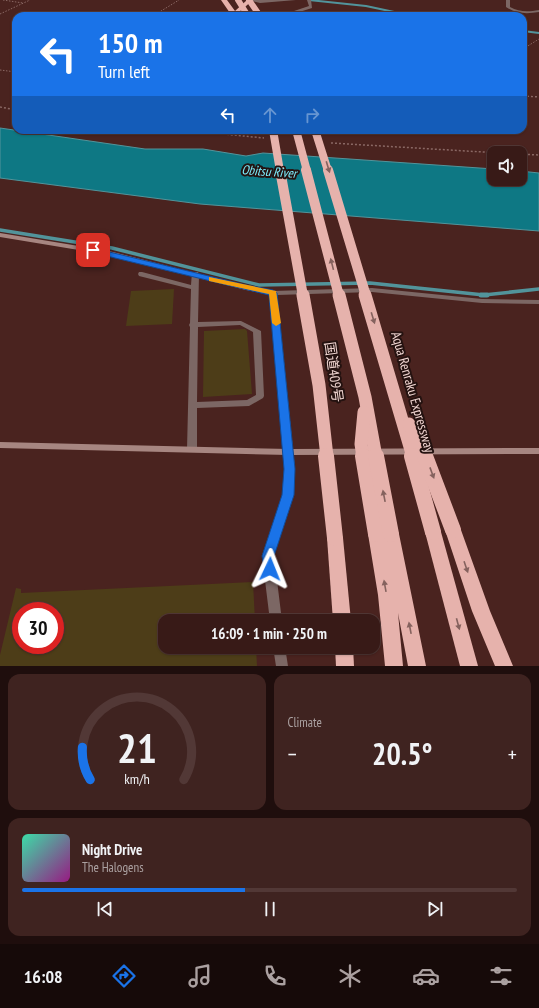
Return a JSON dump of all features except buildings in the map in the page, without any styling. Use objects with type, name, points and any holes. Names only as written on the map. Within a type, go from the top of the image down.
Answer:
[{"type":"highway","points":[[224,0],[232,12]]},
{"type":"highway","points":[[238,0],[246,12]]},
{"type":"highway","points":[[237,12],[250,0],[258,12]]},
{"type":"highway","name":"国道409号","points":[[272,134],[319,385],[341,614]]},
{"type":"highway","points":[[297,134],[365,397],[361,444],[417,666]]},
{"type":"highway","name":"Aqua Renraku Expressway","points":[[317,134],[324,153],[397,400],[469,666]]},
{"type":"highway","points":[[397,400],[431,468],[481,611],[504,666]]},
{"type":"highway","points":[[384,534],[387,595],[394,666]]},
{"type":"highway","points":[[344,654],[345,666]]},
{"type":"street","points":[[250,0],[260,2],[294,0]]},
{"type":"street","points":[[292,12],[311,7],[309,0]]},
{"type":"street","points":[[508,0],[508,8],[521,12]]},
{"type":"street","points":[[527,13],[539,11]]},
{"type":"street","points":[[0,235],[109,253],[246,288],[273,293],[372,290],[482,301],[539,302]]},
{"type":"street","points":[[142,274],[194,288]]},
{"type":"street","points":[[192,449],[195,274]]},
{"type":"street","points":[[273,293],[289,452],[288,495],[268,556],[275,614]]},
{"type":"street","points":[[193,325],[241,323],[257,331],[260,396],[250,403],[193,405]]},
{"type":"street","points":[[0,445],[289,452],[539,451]]},
{"type":"street","points":[[280,654],[282,666]]},
{"type":"path","points":[[3,0],[23,3]]},
{"type":"path","points":[[0,14],[30,0]]},
{"type":"path","points":[[160,12],[179,0]]},
{"type":"path","points":[[527,47],[539,40]]},
{"type":"path","points":[[0,70],[12,72]]},
{"type":"path","points":[[527,96],[539,97]]},
{"type":"path","points":[[0,107],[12,109]]},
{"type":"path","points":[[329,142],[487,152]]},
{"type":"path","points":[[527,154],[539,155]]},
{"type":"water","name":"Obitsu River","points":[[0,128],[12,130],[12,134],[41,134],[145,149],[203,149],[246,156],[263,153],[487,169],[487,186],[527,186],[527,172],[539,173],[539,231],[200,204],[0,178]]},
{"type":"waterway","points":[[309,0],[366,6],[394,12]]},
{"type":"waterway","points":[[527,32],[539,33]]},
{"type":"waterway","points":[[0,230],[112,248],[259,285],[370,283],[484,295]]},
{"type":"waterway","points":[[484,295],[539,289]]},
{"type":"slow traffic","points":[[212,279],[273,293],[276,323]]},
{"type":"route","points":[[93,250],[246,288],[273,293],[290,469],[288,495],[268,556],[270,569]]}]
